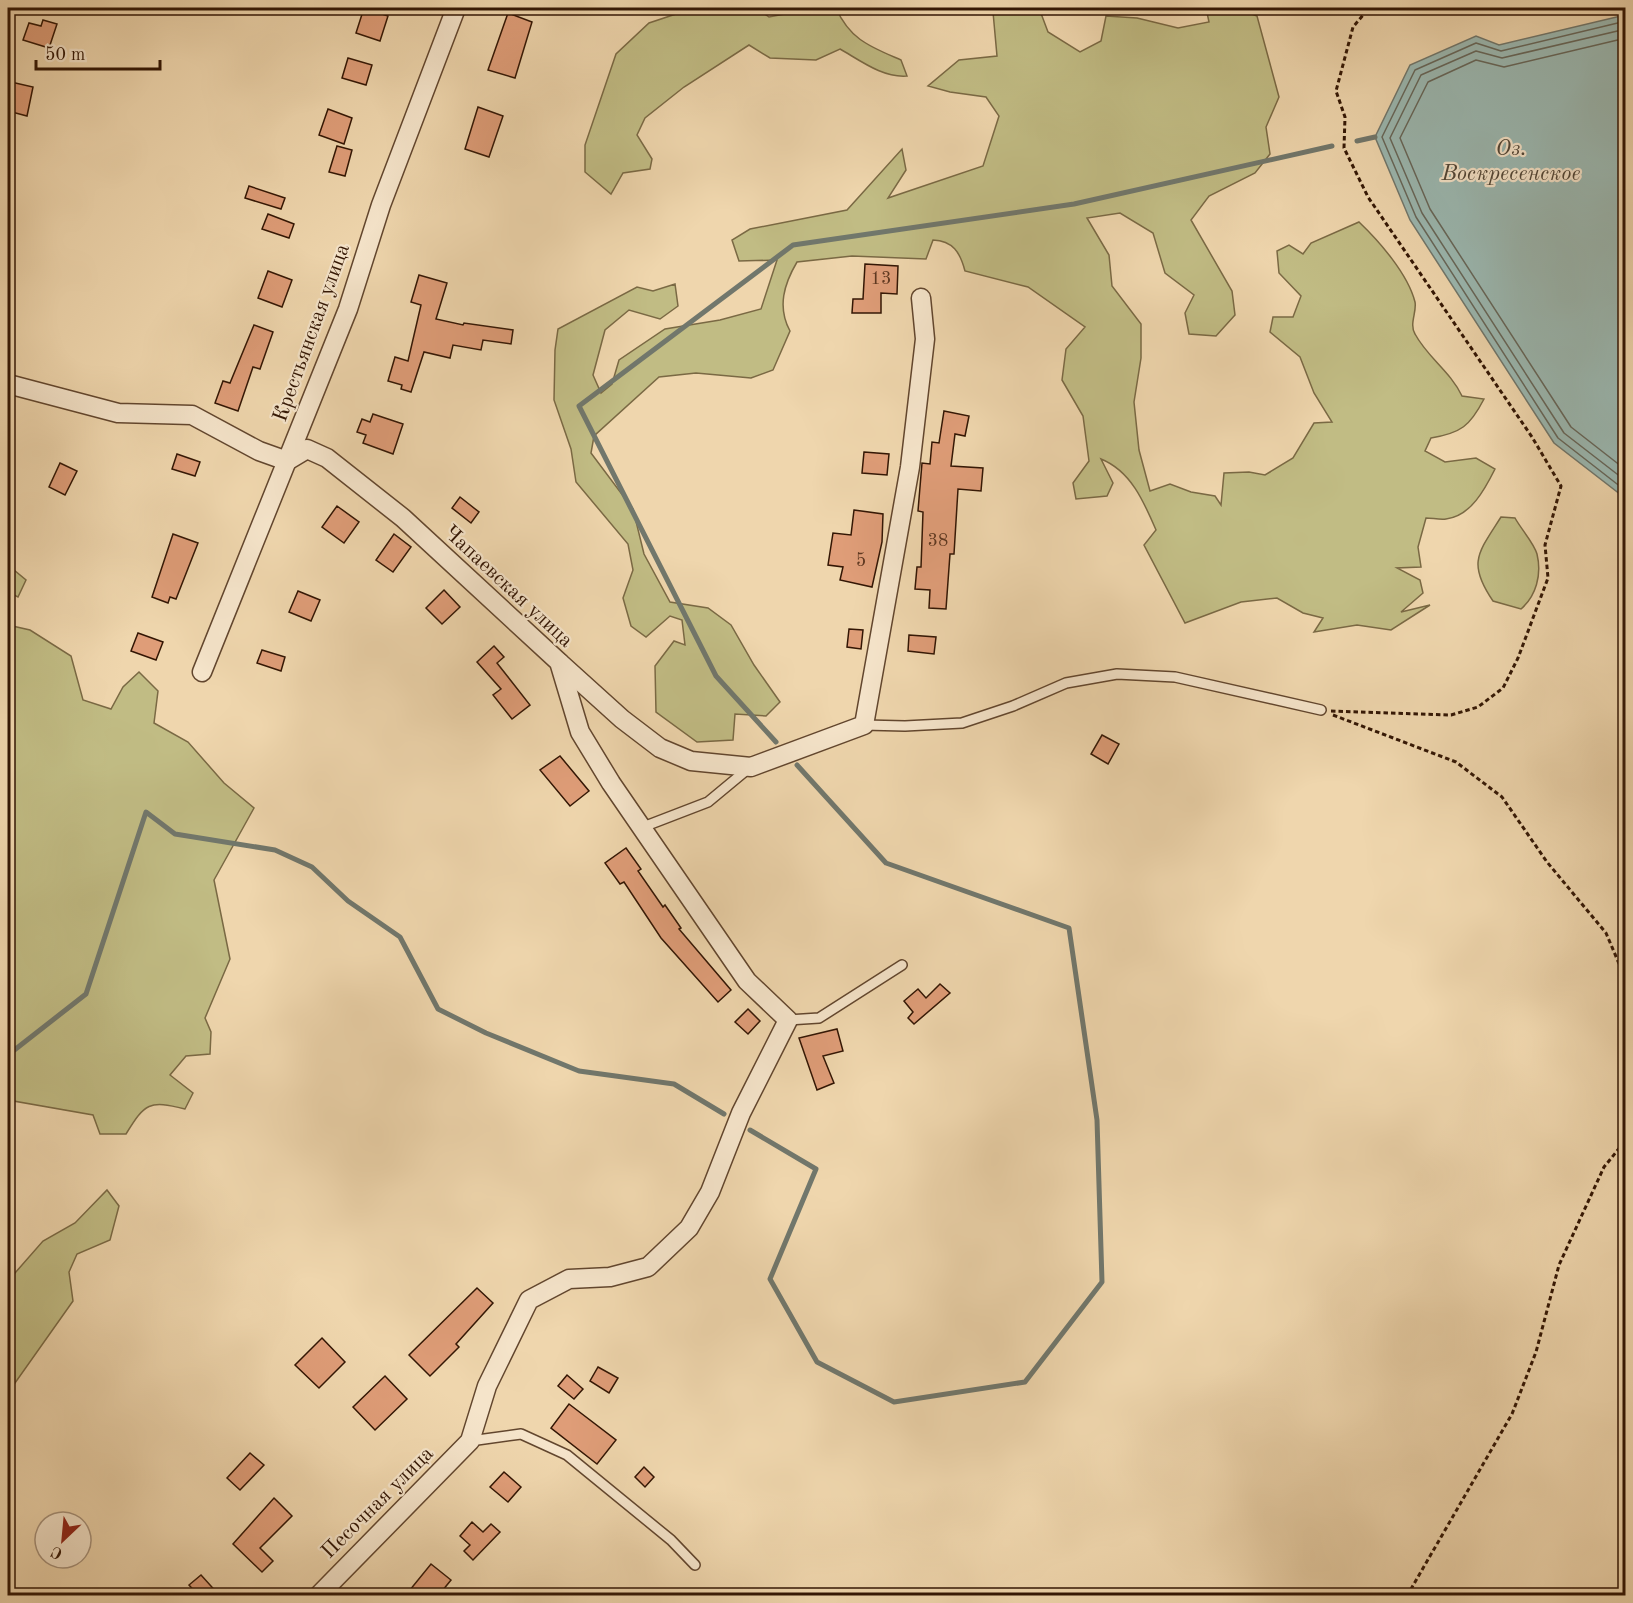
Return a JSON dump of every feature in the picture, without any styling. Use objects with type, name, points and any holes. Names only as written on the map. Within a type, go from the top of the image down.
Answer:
[{"type":"street","name":"Крестьянская улица","points":[[202,672],[348,309],[381,205],[456,8]]},
{"type":"street","points":[[559,662],[622,719],[660,748],[691,761],[751,767],[864,725],[910,467],[925,339],[921,298]]},
{"type":"street","points":[[8,384],[118,413],[192,415],[259,451],[287,461]]},
{"type":"street","name":"Чапаевская улица","points":[[287,461],[307,449],[327,458],[404,518],[559,662],[580,732],[611,783],[747,981],[788,1020]]},
{"type":"street","points":[[470,1441],[487,1386],[529,1300],[569,1280],[610,1277],[648,1268],[689,1228],[710,1192],[741,1113],[788,1020]]},
{"type":"street","name":"Песочная улица","points":[[318,1596],[470,1441]]},
{"type":"lane","points":[[864,725],[904,726],[962,723],[1013,706],[1066,682],[1117,674],[1175,677],[1321,710]]},
{"type":"lane","points":[[643,827],[708,802],[751,767]]},
{"type":"lane","points":[[788,1020],[819,1017],[902,965]]},
{"type":"lane","points":[[470,1441],[521,1434],[567,1455],[671,1540],[695,1564]]},
{"type":"path","points":[[1321,710],[1451,714],[1478,707],[1503,688],[1518,658],[1548,578],[1545,545],[1561,486],[1532,437],[1368,197],[1344,148],[1345,117],[1336,91],[1353,27],[1368,8]]},
{"type":"path","points":[[1321,710],[1456,762],[1502,797],[1547,862],[1606,933],[1626,980]]},
{"type":"path","points":[[1407,1596],[1512,1414],[1536,1352],[1559,1265],[1604,1167],[1626,1140]]},
{"type":"shaded area","points":[[694,8],[756,8],[769,17],[795,12],[802,8],[836,8],[848,28],[862,41],[901,60],[907,76],[881,72],[840,49],[816,60],[770,58],[749,45],[684,87],[645,118],[637,135],[652,159],[650,169],[623,173],[611,194],[585,172],[585,145],[616,54],[649,23]]},
{"type":"shaded area","points":[[999,8],[1039,8],[1048,32],[1080,52],[1101,41],[1106,16],[1137,18],[1178,28],[1209,22],[1206,8],[1236,8],[1257,16],[1279,97],[1266,127],[1270,154],[1255,173],[1209,196],[1191,220],[1232,291],[1235,315],[1216,336],[1189,334],[1185,313],[1194,295],[1165,273],[1153,233],[1120,213],[1087,218],[1109,255],[1112,286],[1141,324],[1141,358],[1134,402],[1139,450],[1150,491],[1170,484],[1191,492],[1215,496],[1221,505],[1224,473],[1249,472],[1265,475],[1293,458],[1314,423],[1332,422],[1314,393],[1300,357],[1270,332],[1273,317],[1293,317],[1301,296],[1279,273],[1277,251],[1289,245],[1303,254],[1311,243],[1359,222],[1384,248],[1406,280],[1415,302],[1413,330],[1420,343],[1451,379],[1462,396],[1484,399],[1464,427],[1450,434],[1431,438],[1425,451],[1445,462],[1476,458],[1495,469],[1482,493],[1463,513],[1446,519],[1426,518],[1418,547],[1421,567],[1397,568],[1420,580],[1423,593],[1401,612],[1430,605],[1391,630],[1357,625],[1314,632],[1323,618],[1303,613],[1277,598],[1241,602],[1185,623],[1144,545],[1156,530],[1141,498],[1121,471],[1101,459],[1113,483],[1107,496],[1076,499],[1073,483],[1089,461],[1083,416],[1062,380],[1066,349],[1085,327],[1028,287],[965,271],[955,249],[940,241],[933,240],[926,259],[852,256],[797,262],[786,287],[783,304],[790,331],[773,370],[751,378],[696,373],[659,377],[594,436],[591,453],[633,509],[644,554],[670,602],[708,608],[731,625],[754,665],[780,702],[766,716],[735,714],[733,740],[697,742],[656,712],[655,666],[674,641],[685,645],[682,620],[670,616],[646,637],[631,626],[623,598],[633,570],[628,544],[576,482],[571,449],[554,400],[555,350],[558,329],[637,287],[653,291],[675,284],[678,306],[660,319],[629,310],[605,330],[593,375],[601,393],[612,384],[619,360],[665,329],[720,320],[761,309],[777,260],[739,261],[732,240],[750,229],[847,210],[902,149],[906,170],[888,198],[983,166],[999,116],[986,97],[928,86],[959,60],[997,56],[993,12]]},
{"type":"shaded area","points":[[1501,517],[1515,518],[1537,554],[1539,570],[1537,584],[1531,598],[1521,609],[1493,601],[1480,577],[1478,567],[1482,549]]},
{"type":"shaded area","points":[[8,565],[26,580],[18,597],[8,592]]},
{"type":"shaded area","points":[[8,625],[30,630],[71,656],[83,700],[111,709],[123,687],[139,672],[158,691],[154,723],[188,742],[224,783],[254,808],[214,880],[230,959],[205,1018],[211,1032],[210,1054],[186,1056],[170,1075],[193,1093],[185,1109],[163,1105],[149,1106],[138,1116],[126,1134],[100,1134],[93,1115],[8,1100]]},
{"type":"shaded area","points":[[107,1190],[119,1206],[110,1240],[77,1254],[69,1272],[73,1301],[10,1390],[8,1401],[8,1281],[43,1241],[75,1223]]},
{"type":"water","name":"Оз. Воскресенское","points":[[1626,15],[1625,498],[1554,443],[1410,220],[1375,137],[1410,65],[1476,36],[1499,45]]},
{"type":"building","points":[[364,8],[388,16],[380,41],[356,33]]},
{"type":"building","points":[[508,13],[532,22],[515,78],[488,70]]},
{"type":"building","points":[[43,20],[57,24],[49,48],[23,40],[29,23],[41,26]]},
{"type":"building","points":[[348,58],[372,65],[366,85],[342,78]]},
{"type":"building","points":[[11,82],[33,87],[27,116],[8,111]]},
{"type":"building","points":[[478,107],[503,116],[489,157],[465,149]]},
{"type":"building","points":[[328,109],[352,118],[344,144],[319,135]]},
{"type":"building","points":[[337,146],[352,150],[345,176],[329,172]]},
{"type":"building","points":[[249,186],[285,198],[281,209],[245,198]]},
{"type":"building","points":[[268,214],[294,224],[289,238],[262,229]]},
{"type":"building","points":[[865,264],[898,266],[897,294],[881,293],[881,313],[852,313],[853,299],[863,299]]},
{"type":"building","points":[[268,271],[292,280],[282,307],[258,298]]},
{"type":"building","points":[[419,275],[447,283],[436,319],[463,325],[464,323],[513,330],[511,344],[483,340],[481,350],[453,345],[450,358],[424,352],[411,392],[401,389],[402,385],[388,381],[395,357],[408,361],[421,305],[411,302]]},
{"type":"building","points":[[254,325],[273,332],[260,369],[253,367],[238,411],[215,403],[223,381],[230,383]]},
{"type":"building","points":[[944,411],[969,416],[965,436],[955,434],[951,466],[983,468],[981,491],[958,489],[954,554],[950,554],[946,609],[929,608],[930,590],[915,589],[917,567],[921,567],[923,512],[918,511],[922,463],[930,464],[932,442],[939,443]]},
{"type":"building","points":[[373,414],[403,424],[393,454],[363,443],[366,435],[357,432],[362,419],[370,422]]},
{"type":"building","points":[[864,452],[889,454],[887,475],[862,473]]},
{"type":"building","points":[[177,454],[200,462],[195,476],[172,469]]},
{"type":"building","points":[[60,463],[77,471],[65,495],[49,487]]},
{"type":"building","points":[[460,497],[479,512],[471,523],[452,508]]},
{"type":"building","points":[[337,506],[359,522],[344,543],[322,527]]},
{"type":"building","points":[[854,510],[883,514],[882,542],[872,587],[840,580],[843,567],[828,565],[833,533],[851,535]]},
{"type":"building","points":[[173,534],[198,543],[176,599],[170,597],[168,603],[152,597]]},
{"type":"building","points":[[394,534],[411,547],[393,572],[376,560]]},
{"type":"building","points":[[444,590],[460,607],[442,624],[426,608]]},
{"type":"building","points":[[298,591],[320,600],[311,621],[289,612]]},
{"type":"building","points":[[849,629],[863,630],[861,649],[847,647]]},
{"type":"building","points":[[138,633],[163,642],[156,660],[131,651]]},
{"type":"building","points":[[909,635],[936,637],[934,654],[908,651]]},
{"type":"building","points":[[494,646],[504,657],[497,663],[530,705],[512,719],[493,695],[501,689],[477,662]]},
{"type":"building","points":[[262,650],[285,657],[281,671],[257,663]]},
{"type":"building","points":[[1102,735],[1119,744],[1108,764],[1091,754]]},
{"type":"building","points":[[560,756],[589,791],[570,806],[540,770]]},
{"type":"building","points":[[626,848],[641,869],[638,871],[663,907],[665,905],[681,928],[679,929],[731,990],[718,1002],[661,938],[624,882],[620,884],[605,863]]},
{"type":"building","points":[[940,984],[950,993],[914,1024],[908,1018],[913,1012],[904,1001],[918,989],[926,998]]},
{"type":"building","points":[[748,1009],[760,1021],[748,1034],[735,1022]]},
{"type":"building","points":[[837,1029],[843,1051],[823,1056],[834,1083],[817,1090],[799,1038]]},
{"type":"building","points":[[477,1288],[493,1303],[456,1344],[459,1347],[430,1376],[409,1355]]},
{"type":"building","points":[[322,1338],[345,1362],[319,1388],[295,1365]]},
{"type":"building","points":[[598,1367],[618,1378],[609,1393],[590,1381]]},
{"type":"building","points":[[567,1375],[583,1389],[574,1399],[558,1386]]},
{"type":"building","points":[[385,1376],[407,1399],[375,1430],[353,1407]]},
{"type":"building","points":[[569,1404],[616,1440],[597,1464],[551,1428]]},
{"type":"building","points":[[250,1453],[264,1465],[240,1490],[227,1478]]},
{"type":"building","points":[[644,1467],[654,1477],[645,1487],[635,1477]]},
{"type":"building","points":[[504,1472],[521,1487],[508,1502],[490,1487]]},
{"type":"building","points":[[274,1498],[292,1516],[260,1548],[273,1561],[262,1572],[233,1544]]},
{"type":"building","points":[[472,1522],[483,1532],[491,1524],[500,1532],[473,1560],[464,1551],[470,1545],[460,1536]]},
{"type":"building","points":[[431,1564],[451,1580],[438,1596],[405,1596]]},
{"type":"building","points":[[201,1575],[220,1596],[199,1596],[189,1585]]},
{"type":"waterway","points":[[1357,141],[1375,137]]},
{"type":"waterway","points":[[776,742],[716,676],[579,406],[793,245],[1074,204],[1332,146]]},
{"type":"waterway","points":[[750,1130],[816,1169],[770,1279],[817,1362],[894,1402],[1025,1382],[1102,1282],[1097,1120],[1069,928],[886,863],[797,765]]},
{"type":"waterway","points":[[8,1055],[86,994],[146,812],[175,834],[275,850],[312,867],[348,901],[400,937],[438,1009],[486,1033],[579,1071],[674,1084],[724,1114]]}]
